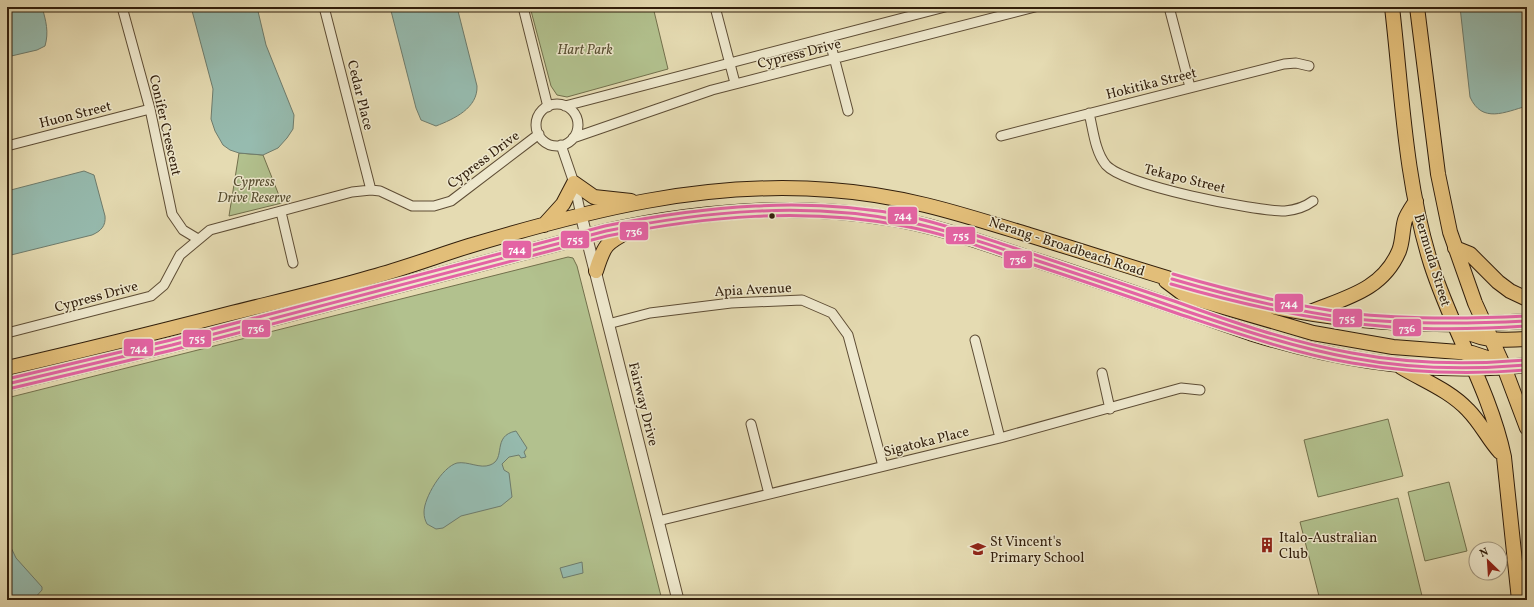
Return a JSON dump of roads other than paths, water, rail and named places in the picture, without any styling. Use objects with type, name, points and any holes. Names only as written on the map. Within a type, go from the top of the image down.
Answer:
[{"type":"main road","name":"Bermuda Street","points":[[1392,7],[1406,140],[1416,201],[1431,263],[1496,428],[1504,457],[1519,600]]},
{"type":"main road","name":"Bermuda Street","points":[[1416,7],[1438,174],[1455,248],[1475,303],[1503,366],[1527,428]]},
{"type":"main road","points":[[544,226],[563,204],[574,183],[594,197],[637,202]]},
{"type":"main road","name":"Nerang - Broadbeach Road","points":[[7,368],[322,291],[374,277],[471,246],[637,202],[693,192],[756,187],[860,192],[891,197],[954,211],[1159,276],[1228,296],[1307,313],[1398,323],[1454,324],[1527,321]]},
{"type":"main road","points":[[1307,313],[1352,297],[1364,291],[1383,276],[1399,250],[1405,219],[1416,201]]},
{"type":"main road","name":"Nerang - Broadbeach Road","points":[[7,384],[172,345],[587,236],[646,222],[704,213],[755,210],[811,210],[889,218],[948,231],[1284,344],[1352,359],[1429,368],[1472,368],[1527,365]]},
{"type":"main road","points":[[596,270],[602,251],[610,241],[646,222]]},
{"type":"main road","points":[[1455,248],[1470,254],[1498,282],[1510,291],[1527,299]]},
{"type":"main road","points":[[1159,276],[1186,296],[1313,333],[1393,347],[1478,355],[1503,366]]},
{"type":"main road","points":[[1454,324],[1472,335],[1491,340],[1527,339]]},
{"type":"main road","points":[[1398,365],[1422,380],[1440,388],[1458,400],[1478,421],[1495,447],[1504,457]]},
{"type":"street","name":"Conifer Crescent","points":[[122,7],[150,109],[172,214],[183,230],[198,239]]},
{"type":"street","name":"Cedar Place","points":[[324,7],[370,190]]},
{"type":"street","points":[[523,7],[548,107]]},
{"type":"street","points":[[715,7],[735,83]]},
{"type":"street","name":"Cypress Drive","points":[[565,106],[729,62],[829,38],[945,7]]},
{"type":"street","name":"Cypress Drive","points":[[573,138],[735,83],[835,59],[1035,7]]},
{"type":"street","points":[[1169,7],[1190,87]]},
{"type":"street","points":[[829,38],[848,112]]},
{"type":"street","name":"Hokitika Street","points":[[1000,136],[1284,64],[1296,63],[1309,66]]},
{"type":"street","points":[[555,105],[565,106],[574,113],[577,120],[578,128],[573,138],[561,145],[548,144],[539,134],[537,120],[540,114],[548,107],[555,105]]},
{"type":"street","name":"Huon Street","points":[[7,146],[150,109]]},
{"type":"street","name":"Tekapo Street","points":[[1089,113],[1101,157],[1113,170],[1125,177],[1202,198],[1260,210],[1287,211],[1300,208],[1313,201]]},
{"type":"street","name":"Cypress Drive","points":[[7,333],[151,296],[164,285],[180,256],[210,230],[352,192],[370,190],[380,191],[412,206],[442,204],[460,195],[539,134]]},
{"type":"street","points":[[561,145],[574,183],[581,216]]},
{"type":"street","points":[[281,212],[293,263]]},
{"type":"street","name":"Fairway Drive","points":[[581,216],[596,270],[608,324],[678,600]]},
{"type":"street","name":"Apia Avenue","points":[[608,324],[650,313],[730,303],[802,300],[832,313],[848,335],[883,466]]},
{"type":"street","points":[[975,340],[1000,438]]},
{"type":"street","points":[[1102,373],[1110,408]]},
{"type":"street","name":"Sigatoka Place","points":[[658,521],[1000,438],[1181,388],[1200,390]]},
{"type":"street","points":[[751,424],[769,494]]},
{"type":"water","points":[[7,7],[42,7],[47,31],[45,46],[37,50],[7,57]]},
{"type":"water","points":[[191,7],[257,7],[266,45],[294,115],[293,129],[278,148],[263,155],[239,153],[230,150],[223,145],[215,131],[211,119],[213,89]]},
{"type":"water","points":[[390,7],[457,7],[477,86],[474,101],[464,112],[436,126],[421,120],[416,108]]},
{"type":"water","points":[[1460,7],[1527,7],[1527,106],[1495,114],[1481,111],[1475,105],[1470,97]]},
{"type":"water","points":[[84,171],[94,175],[105,216],[105,223],[102,228],[92,235],[7,256],[7,191]]},
{"type":"water","points":[[516,431],[527,448],[524,452],[526,457],[521,458],[519,455],[509,457],[502,464],[504,470],[509,473],[512,497],[501,506],[461,516],[443,528],[436,529],[427,524],[424,512],[427,499],[430,491],[446,470],[457,463],[482,466],[490,465],[498,458],[501,442],[504,438],[508,434]]},
{"type":"water","points":[[7,539],[16,558],[42,587],[42,590],[33,600],[7,600]]},
{"type":"water","points":[[582,562],[583,573],[563,578],[560,568]]},
{"type":"place","name":"Italo-Australian Club","points":[[1267,545]]},
{"type":"place","name":"St Vincent's Primary School","points":[[978,549]]},
{"type":"park label","name":"Hart Park","points":[[585,49]]},
{"type":"park label","name":"Cypress Drive Reserve","points":[[254,190]]}]
